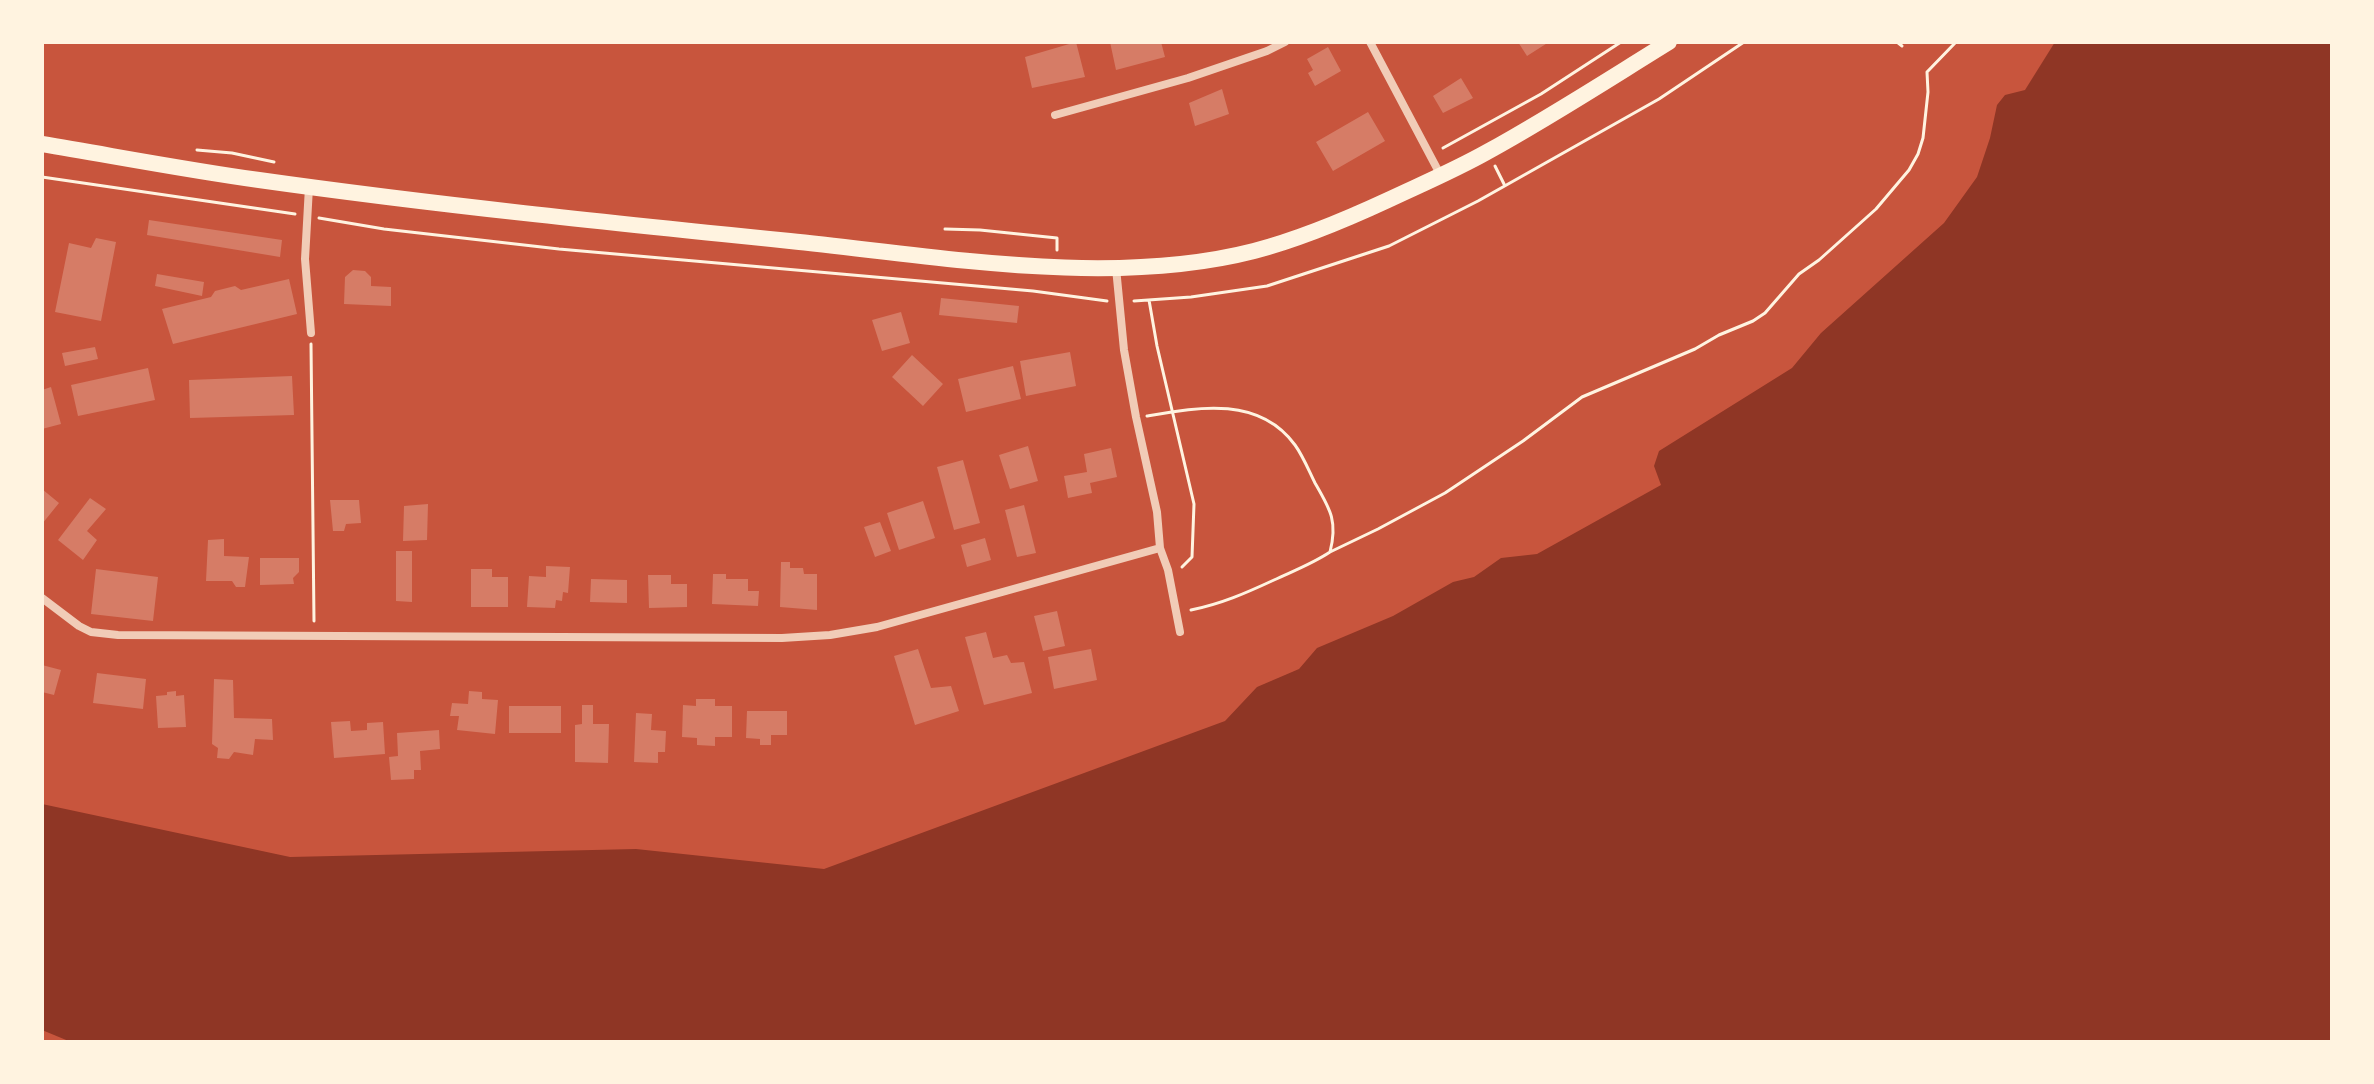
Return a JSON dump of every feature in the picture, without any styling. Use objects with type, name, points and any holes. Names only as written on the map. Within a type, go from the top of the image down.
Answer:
[{"type":"main road","points":[[42,144],[310,187],[604,222],[1000,263],[1056,267],[1152,267],[1253,251],[1318,230],[1441,176],[1487,152],[1669,42]]},
{"type":"street","points":[[1055,115],[1188,78],[1285,42]]},
{"type":"street","points":[[1370,42],[1441,176]]},
{"type":"street","points":[[310,187],[306,273],[311,333]]},
{"type":"street","points":[[1116,268],[1124,350],[1157,512],[1160,548],[1168,570],[1180,632]]},
{"type":"street","points":[[42,598],[91,632],[118,635],[782,638],[830,635],[877,627],[1160,548]]},
{"type":"path","points":[[1429,155],[1541,94],[1621,42]]},
{"type":"path","points":[[1138,301],[1267,286],[1389,246],[1478,201],[1659,99],[1744,42]]},
{"type":"path","points":[[1897,42],[1902,46]]},
{"type":"path","points":[[1178,613],[1235,598],[1300,570],[1445,493],[1495,461],[1582,397],[1695,349],[1765,313],[1799,274],[1819,260],[1891,193],[1909,170],[1923,138],[1927,72],[1956,42]]},
{"type":"path","points":[[42,177],[384,229],[559,249],[1033,291],[1103,301]]},
{"type":"path","points":[[945,229],[1057,238],[1056,267]]},
{"type":"path","points":[[1149,300],[1194,504],[1192,557],[1185,566],[1168,570]]},
{"type":"path","points":[[311,333],[314,636]]},
{"type":"path","points":[[1136,417],[1190,409],[1235,408],[1257,415],[1277,427],[1295,444],[1333,517],[1334,535],[1330,552]]},
{"type":"shaded area","points":[[2055,42],[2332,42],[2332,1042],[71,1042],[42,1030],[42,804],[290,857],[636,849],[824,869],[1225,721],[1257,687],[1299,669],[1317,648],[1393,616],[1453,582],[1474,577],[1501,558],[1537,554],[1661,485],[1654,466],[1659,451],[1792,368],[1821,333],[1944,223],[1977,177],[1997,105],[2005,95],[2025,90]]},
{"type":"building","points":[[1076,42],[1085,77],[1032,88],[1025,57]]},
{"type":"building","points":[[1110,42],[1161,42],[1165,57],[1116,70]]},
{"type":"building","points":[[1518,42],[1549,42],[1527,56]]},
{"type":"building","points":[[1328,47],[1341,71],[1315,86],[1308,73],[1313,70],[1307,59]]},
{"type":"building","points":[[1461,78],[1473,98],[1443,113],[1433,96]]},
{"type":"building","points":[[1222,89],[1229,114],[1195,126],[1189,103]]},
{"type":"building","points":[[1368,112],[1385,141],[1333,171],[1316,142]]},
{"type":"building","points":[[149,220],[282,240],[280,257],[147,235]]},
{"type":"building","points":[[96,238],[116,242],[101,321],[55,312],[69,243],[91,248]]},
{"type":"building","points":[[353,270],[365,271],[371,277],[371,286],[391,287],[391,306],[344,304],[345,277]]},
{"type":"building","points":[[157,274],[204,282],[202,296],[155,286]]},
{"type":"building","points":[[289,279],[297,314],[173,344],[162,309],[211,297],[215,291],[235,286],[241,290]]},
{"type":"building","points":[[941,298],[1019,306],[1017,323],[939,315]]},
{"type":"building","points":[[901,312],[910,343],[882,351],[872,320]]},
{"type":"building","points":[[95,347],[98,359],[65,366],[62,353]]},
{"type":"building","points":[[1070,352],[1076,386],[1026,396],[1020,361]]},
{"type":"building","points":[[912,355],[943,384],[923,406],[892,377]]},
{"type":"building","points":[[1013,366],[1021,399],[966,412],[958,379]]},
{"type":"building","points":[[148,368],[155,400],[78,416],[71,385]]},
{"type":"building","points":[[292,376],[294,415],[190,418],[189,380]]},
{"type":"building","points":[[51,387],[61,424],[42,429],[42,390]]},
{"type":"building","points":[[1028,446],[1038,481],[1010,489],[999,455]]},
{"type":"building","points":[[1111,448],[1117,477],[1090,483],[1092,493],[1068,498],[1064,476],[1087,472],[1084,454]]},
{"type":"building","points":[[963,460],[980,523],[954,530],[937,467]]},
{"type":"building","points":[[42,489],[59,503],[42,524]]},
{"type":"building","points":[[90,498],[106,509],[87,531],[97,540],[83,560],[58,540]]},
{"type":"building","points":[[330,500],[359,500],[361,523],[346,524],[344,531],[333,531]]},
{"type":"building","points":[[923,501],[935,538],[899,550],[887,513]]},
{"type":"building","points":[[428,504],[427,540],[403,541],[404,506]]},
{"type":"building","points":[[1024,505],[1036,553],[1017,557],[1005,510]]},
{"type":"building","points":[[880,522],[891,551],[875,557],[864,527]]},
{"type":"building","points":[[985,538],[991,560],[967,567],[961,545]]},
{"type":"building","points":[[224,539],[224,556],[249,557],[245,587],[236,587],[232,581],[206,581],[208,540]]},
{"type":"building","points":[[396,551],[412,551],[412,602],[396,601]]},
{"type":"building","points":[[260,558],[299,558],[299,572],[293,578],[294,584],[260,585]]},
{"type":"building","points":[[781,562],[790,562],[790,568],[803,568],[804,574],[817,574],[817,610],[780,607]]},
{"type":"building","points":[[546,566],[570,567],[568,593],[563,592],[562,601],[556,600],[555,608],[527,607],[529,576],[546,577]]},
{"type":"building","points":[[96,569],[158,577],[153,621],[91,614]]},
{"type":"building","points":[[471,569],[492,569],[492,577],[508,577],[508,607],[471,607]]},
{"type":"building","points":[[713,574],[726,574],[726,579],[748,579],[748,591],[759,591],[758,606],[712,604]]},
{"type":"building","points":[[648,575],[671,575],[671,584],[687,584],[687,607],[649,608]]},
{"type":"building","points":[[591,579],[627,580],[627,603],[590,602]]},
{"type":"building","points":[[1057,611],[1065,646],[1043,651],[1034,616]]},
{"type":"building","points":[[986,632],[993,658],[1007,655],[1011,663],[1024,662],[1032,693],[984,705],[965,637]]},
{"type":"building","points":[[918,649],[931,688],[951,686],[959,711],[915,725],[894,656]]},
{"type":"building","points":[[1091,649],[1097,680],[1054,689],[1048,657]]},
{"type":"building","points":[[42,665],[61,670],[54,695],[42,692]]},
{"type":"building","points":[[97,673],[146,679],[143,709],[93,703]]},
{"type":"building","points":[[214,679],[233,680],[234,718],[272,719],[273,740],[255,739],[253,755],[234,752],[229,759],[217,758],[218,748],[212,744]]},
{"type":"building","points":[[176,691],[176,696],[184,695],[186,727],[158,728],[156,696]]},
{"type":"building","points":[[469,691],[482,692],[482,699],[498,700],[495,734],[457,730],[459,716],[450,716],[452,703],[468,704]]},
{"type":"building","points":[[696,699],[715,699],[715,706],[732,706],[732,737],[715,737],[715,746],[697,745],[697,738],[682,737],[683,705],[696,706]]},
{"type":"building","points":[[582,705],[593,705],[593,724],[609,724],[608,763],[575,762],[575,725],[582,724]]},
{"type":"building","points":[[509,706],[561,706],[561,733],[509,733]]},
{"type":"building","points":[[747,711],[787,711],[787,735],[771,735],[771,745],[760,745],[760,739],[746,738]]},
{"type":"building","points":[[636,713],[652,714],[651,730],[666,731],[665,752],[658,752],[658,763],[634,762]]},
{"type":"building","points":[[350,721],[351,731],[367,730],[367,723],[383,722],[385,754],[334,758],[331,722]]},
{"type":"building","points":[[439,730],[440,749],[420,751],[421,770],[414,770],[414,779],[391,780],[389,757],[398,756],[397,733]]}]
